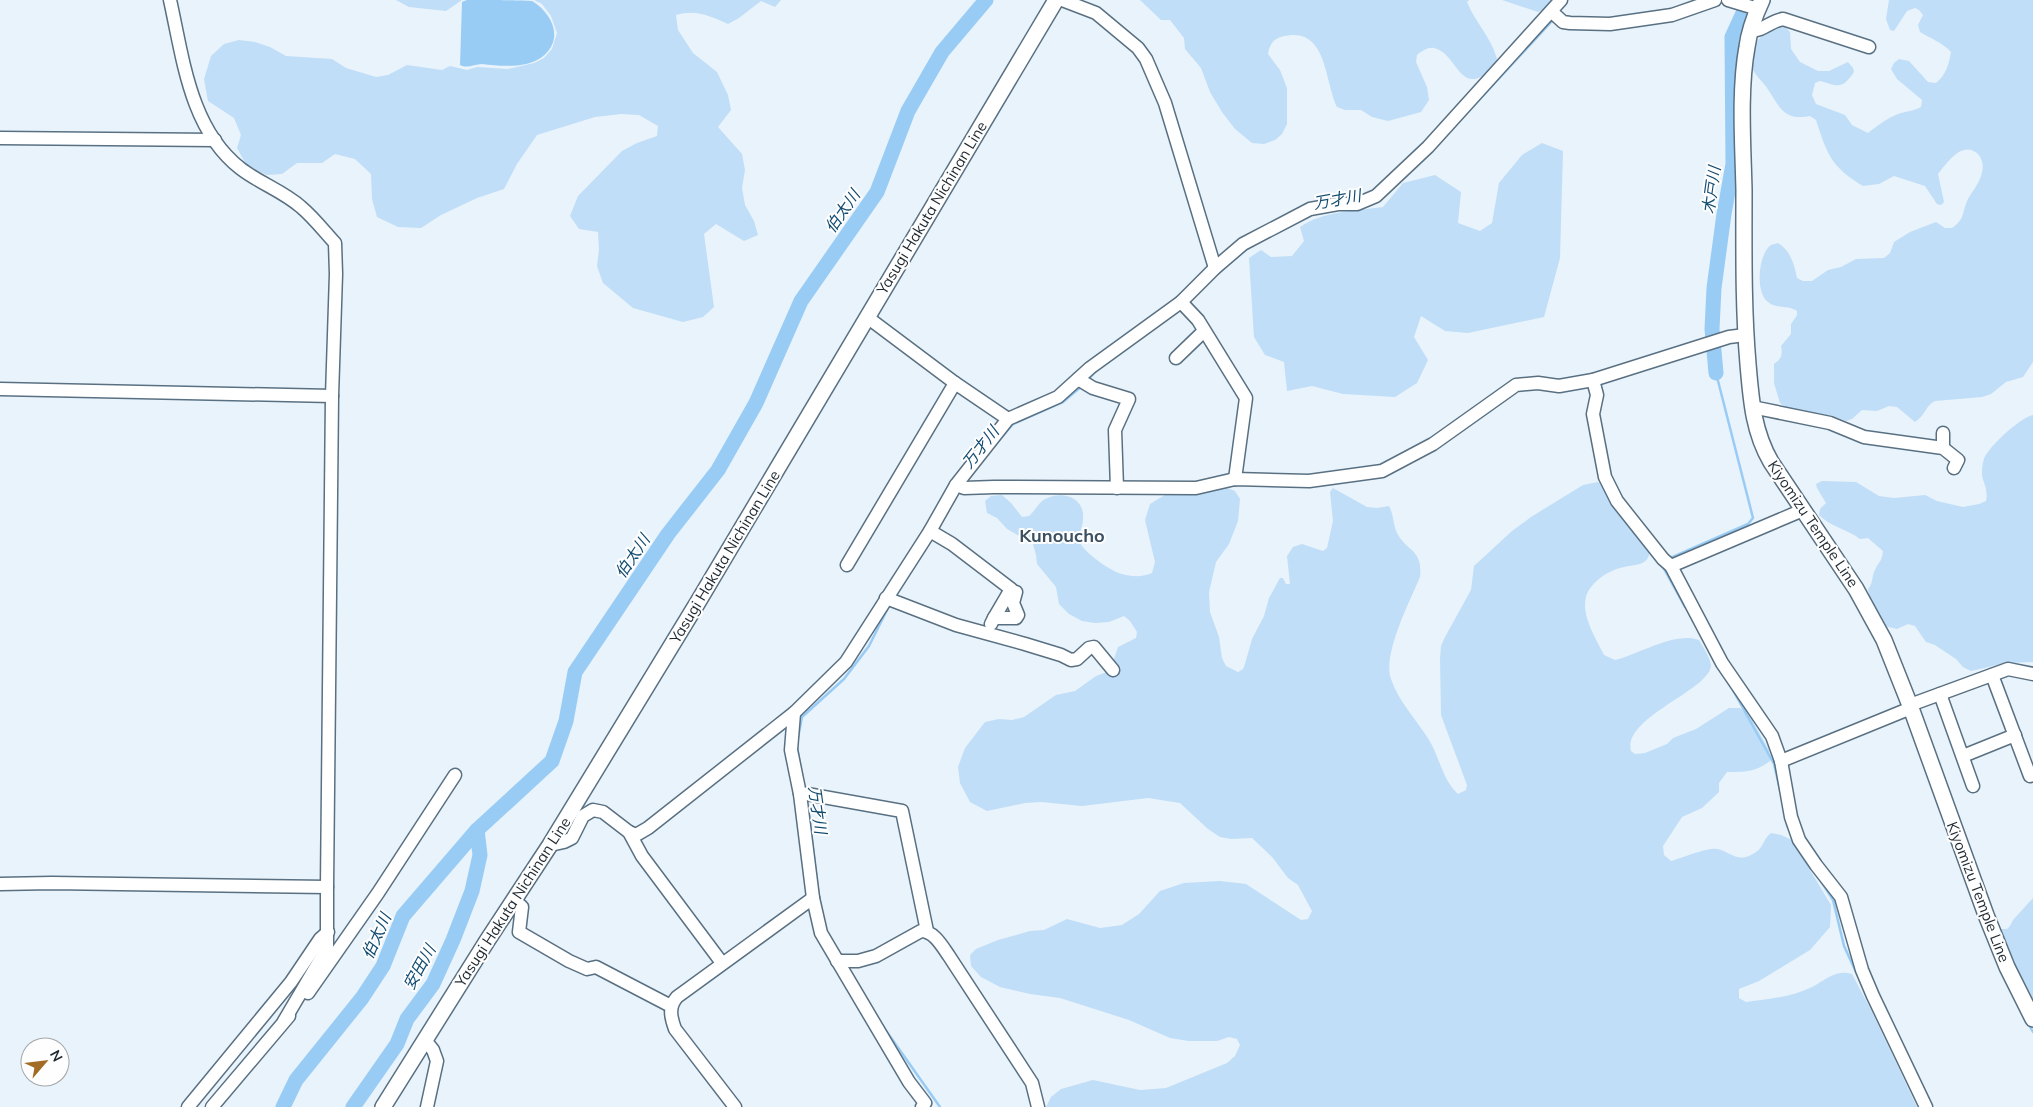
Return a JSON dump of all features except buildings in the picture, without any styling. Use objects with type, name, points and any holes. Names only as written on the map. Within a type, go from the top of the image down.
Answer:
[{"type":"main road","name":"Yasugi Hakuta Nichinan Line","points":[[383,1107],[550,845],[698,602],[1056,0]]},
{"type":"main road","name":"Kiyomizu Temple Line","points":[[1760,4],[1750,30],[1746,48],[1743,102],[1745,334],[1756,429],[1762,446],[1872,615],[1910,706],[1986,915],[2007,967],[2033,1019]]},
{"type":"street","points":[[170,0],[193,100],[200,118],[227,157],[240,168],[301,206],[335,243],[328,932],[326,948],[284,1021]]},
{"type":"street","points":[[1062,0],[1096,13],[1138,48],[1146,59],[1166,104],[1215,268]]},
{"type":"street","points":[[550,845],[572,838],[583,816],[593,810],[604,812],[629,832],[636,835],[648,828],[794,713],[846,662],[891,600],[934,533],[960,487],[1008,419],[1058,397],[1083,382],[1090,368],[1181,302],[1215,268],[1243,244],[1310,209],[1338,204],[1358,204],[1376,196],[1405,166],[1428,147],[1561,0]]},
{"type":"street","points":[[1552,12],[1563,22],[1570,24],[1610,24],[1672,15],[1715,0]]},
{"type":"street","points":[[1728,0],[1760,4]]},
{"type":"street","points":[[1750,30],[1760,30],[1783,19],[1869,47]]},
{"type":"street","points":[[0,138],[215,140]]},
{"type":"street","points":[[1181,302],[1198,320],[1246,398],[1235,479]]},
{"type":"street","points":[[867,317],[955,383],[1008,419]]},
{"type":"street","points":[[1176,358],[1204,331]]},
{"type":"street","points":[[960,487],[1196,488],[1235,479],[1308,481],[1382,471],[1433,444],[1516,386],[1538,383],[1559,386],[1593,380],[1729,337],[1745,334]]},
{"type":"street","points":[[1593,380],[1597,396],[1593,414],[1605,476],[1617,501],[1663,559],[1671,566],[1722,663],[1772,736],[1781,761],[1791,817],[1799,840],[1841,897],[1862,970],[1926,1107]]},
{"type":"street","points":[[1083,382],[1129,399],[1115,430],[1117,488]]},
{"type":"street","points":[[847,565],[955,383]]},
{"type":"street","points":[[0,388],[332,396]]},
{"type":"street","points":[[1752,407],[1830,423],[1864,437],[1943,448],[1959,461]]},
{"type":"street","points":[[1943,433],[1943,448]]},
{"type":"street","points":[[1671,566],[1803,510]]},
{"type":"street","points":[[934,533],[952,544],[1011,589],[986,633]]},
{"type":"street","points":[[994,618],[1016,618],[1018,615],[1013,603],[1016,592]]},
{"type":"street","points":[[891,600],[956,625],[1061,655],[1071,660],[1077,660],[1089,648],[1094,647],[1113,670]]},
{"type":"street","points":[[1781,761],[1910,706],[2008,669],[2033,674]]},
{"type":"street","points":[[1992,675],[2030,776]]},
{"type":"street","points":[[1940,694],[1973,786]]},
{"type":"street","points":[[794,713],[791,750],[804,794],[813,898],[821,933],[842,961],[905,1074],[925,1103],[922,1107]]},
{"type":"street","points":[[1962,756],[2015,735]]},
{"type":"street","points":[[212,1107],[325,970],[455,776]]},
{"type":"street","points":[[804,794],[902,811],[927,931],[938,940],[950,956],[1032,1083],[1038,1107]]},
{"type":"street","points":[[629,832],[642,856],[722,963]]},
{"type":"street","points":[[0,884],[327,887]]},
{"type":"street","points":[[736,1107],[675,1029],[671,1016],[672,1004],[677,997],[722,963],[813,898]]},
{"type":"street","points":[[514,900],[522,907],[519,932],[569,961],[587,969],[596,967],[667,1004],[672,1004]]},
{"type":"street","points":[[842,961],[858,961],[876,956],[921,931],[927,931]]},
{"type":"street","points":[[188,1107],[291,982],[320,939],[328,932]]},
{"type":"street","points":[[425,1040],[433,1050],[436,1061],[427,1107]]},
{"type":"shaded area","points":[[396,0],[462,0],[446,11],[409,7]]},
{"type":"shaded area","points":[[467,0],[532,1],[545,12],[553,27],[553,42],[549,50],[536,61],[521,65],[482,64],[466,67],[460,65],[462,2]]},
{"type":"shaded area","points":[[534,0],[781,0],[775,7],[761,1],[728,24],[696,13],[676,15],[678,30],[693,53],[717,72],[728,95],[731,110],[718,127],[742,154],[745,170],[742,188],[745,205],[754,221],[758,235],[744,241],[716,224],[704,234],[714,307],[703,317],[683,322],[633,308],[603,283],[597,266],[599,250],[598,232],[579,229],[570,216],[578,196],[622,151],[657,136],[658,126],[639,115],[621,114],[595,117],[537,135],[517,164],[504,189],[477,198],[441,215],[421,228],[398,227],[377,217],[372,199],[371,174],[355,159],[335,154],[322,163],[297,163],[282,174],[267,175],[247,166],[237,148],[241,135],[234,118],[208,101],[204,79],[211,56],[224,44],[239,40],[255,42],[270,47],[286,56],[332,59],[346,68],[376,77],[388,75],[407,65],[442,70],[450,66],[467,70],[477,67],[508,69],[534,63],[544,58],[552,49],[557,33],[551,16],[542,4]]},
{"type":"shaded area","points":[[1140,0],[1469,0],[1467,2],[1490,42],[1497,62],[1494,68],[1481,77],[1472,79],[1465,77],[1442,52],[1434,48],[1423,51],[1417,55],[1416,62],[1427,87],[1429,100],[1421,112],[1388,121],[1372,117],[1361,110],[1345,110],[1337,107],[1326,69],[1316,46],[1307,39],[1296,35],[1281,37],[1272,43],[1268,54],[1280,70],[1287,88],[1287,124],[1282,134],[1275,140],[1264,144],[1252,143],[1235,129],[1222,112],[1210,92],[1201,68],[1185,49],[1184,38],[1170,20],[1161,20]]},
{"type":"shaded area","points":[[1502,0],[1552,0],[1547,8],[1538,12]]},
{"type":"shaded area","points":[[1889,0],[2033,0],[2033,362],[2023,377],[2006,382],[1991,394],[1982,397],[1935,401],[1915,422],[1897,407],[1889,406],[1877,411],[1862,410],[1852,419],[1846,421],[1833,416],[1789,410],[1780,403],[1774,383],[1774,364],[1781,356],[1781,346],[1791,334],[1791,324],[1797,315],[1797,311],[1771,304],[1764,297],[1760,282],[1763,256],[1771,245],[1778,243],[1791,258],[1797,278],[1803,281],[1812,281],[1828,270],[1841,267],[1856,259],[1884,258],[1890,253],[1894,242],[1910,232],[1936,222],[1945,228],[1952,228],[1961,218],[1968,199],[1980,180],[1983,170],[1981,158],[1972,150],[1966,150],[1961,151],[1950,159],[1938,174],[1944,202],[1941,205],[1937,204],[1925,186],[1894,176],[1879,184],[1863,186],[1837,166],[1832,159],[1823,142],[1816,120],[1810,116],[1801,117],[1788,114],[1779,107],[1754,72],[1750,58],[1754,45],[1758,40],[1782,24],[1790,32],[1791,49],[1800,62],[1818,71],[1829,71],[1848,62],[1854,72],[1846,82],[1836,85],[1820,81],[1815,83],[1812,95],[1816,104],[1845,115],[1852,125],[1868,133],[1882,122],[1894,116],[1921,107],[1922,100],[1897,79],[1891,69],[1894,63],[1899,59],[1909,61],[1928,82],[1936,83],[1946,69],[1951,52],[1940,43],[1920,32],[1918,25],[1923,15],[1915,8],[1907,11],[1894,31],[1890,30],[1886,19]]},
{"type":"shaded area","points":[[1542,143],[1563,151],[1560,258],[1544,317],[1468,333],[1445,331],[1421,316],[1414,337],[1428,360],[1417,383],[1395,397],[1343,394],[1312,386],[1287,391],[1284,362],[1265,355],[1254,337],[1249,258],[1261,250],[1271,257],[1292,256],[1304,241],[1300,227],[1319,218],[1340,212],[1383,207],[1403,183],[1435,175],[1461,192],[1458,223],[1480,231],[1492,223],[1499,183],[1522,155]]},
{"type":"shaded area","points":[[2033,415],[2033,662],[2006,663],[1971,671],[1935,645],[1926,642],[1915,626],[1908,624],[1897,629],[1885,626],[1870,599],[1868,589],[1883,551],[1868,538],[1860,539],[1819,515],[1820,509],[1826,503],[1816,484],[1822,481],[1856,482],[1879,496],[1894,498],[1925,495],[1937,501],[1963,507],[1979,504],[1986,501],[1987,496],[1982,470],[1987,454],[1998,440],[2013,427]]},
{"type":"shaded area","points":[[1598,482],[1607,486],[1650,547],[1648,558],[1645,561],[1606,574],[1588,592],[1585,604],[1587,619],[1604,655],[1615,660],[1657,644],[1680,638],[1690,638],[1699,640],[1708,655],[1711,665],[1707,674],[1697,684],[1652,715],[1640,727],[1632,739],[1631,751],[1635,754],[1645,753],[1667,744],[1673,738],[1696,729],[1729,708],[1740,708],[1750,717],[1769,750],[1770,761],[1755,769],[1727,772],[1719,783],[1719,792],[1702,808],[1682,817],[1663,846],[1664,855],[1671,861],[1701,851],[1717,849],[1742,858],[1757,852],[1771,833],[1792,840],[1831,905],[1830,927],[1810,950],[1759,981],[1739,989],[1739,998],[1746,1002],[1771,999],[1812,987],[1836,974],[1852,974],[1917,1107],[1046,1107],[1051,1097],[1061,1089],[1093,1080],[1140,1090],[1166,1088],[1227,1063],[1235,1056],[1240,1045],[1237,1039],[1229,1037],[1217,1041],[1189,1041],[1170,1038],[1129,1020],[1060,998],[1000,987],[981,977],[971,966],[970,955],[976,949],[998,940],[1030,931],[1044,930],[1067,919],[1100,928],[1122,925],[1139,914],[1160,891],[1184,883],[1220,881],[1246,884],[1301,920],[1308,919],[1312,911],[1298,885],[1288,878],[1272,857],[1252,838],[1231,839],[1220,837],[1208,829],[1180,803],[1148,798],[1082,806],[1041,802],[1025,803],[987,811],[970,802],[960,783],[958,767],[965,748],[985,722],[1024,717],[1056,695],[1075,691],[1096,676],[1107,672],[1112,665],[1118,647],[1136,638],[1137,632],[1130,621],[1124,616],[1109,622],[1095,623],[1082,621],[1069,614],[1059,604],[1056,587],[1037,564],[1033,544],[1007,529],[997,518],[987,513],[985,501],[991,496],[1002,495],[1022,517],[1029,516],[1041,502],[1052,496],[1071,497],[1080,505],[1083,511],[1080,542],[1086,551],[1112,570],[1126,575],[1137,576],[1152,573],[1155,562],[1145,520],[1150,504],[1168,493],[1225,487],[1235,491],[1240,499],[1238,521],[1229,544],[1216,562],[1209,592],[1210,612],[1219,637],[1222,658],[1226,666],[1238,672],[1243,669],[1252,639],[1264,616],[1269,598],[1280,578],[1283,578],[1286,584],[1290,584],[1287,556],[1293,547],[1302,544],[1323,551],[1327,548],[1333,521],[1330,492],[1333,488],[1367,507],[1389,506],[1397,533],[1417,556],[1420,568],[1420,577],[1398,628],[1390,656],[1389,669],[1391,679],[1403,703],[1433,747],[1448,782],[1458,794],[1466,790],[1467,785],[1441,715],[1440,658],[1441,646],[1445,637],[1471,590],[1474,566],[1512,531],[1531,517],[1583,485]]},
{"type":"shaded area","points":[[2033,898],[2033,1009],[1999,933],[2001,929],[2007,929],[2010,926]]},
{"type":"waterway","name":"伯太川","points":[[283,1107],[296,1080],[362,998],[383,966],[403,916],[477,830],[552,761],[566,721],[575,672],[668,534],[718,470],[756,403],[801,301],[877,192],[908,111],[942,52],[986,0]]},
{"type":"waterway","name":"木戸川","points":[[1716,373],[1712,329],[1714,288],[1733,164],[1732,37],[1743,13]]},
{"type":"waterway","name":"万才川","points":[[1454,127],[1554,19]]},
{"type":"waterway","name":"万才川","points":[[1265,239],[1289,227]]},
{"type":"waterway","name":"万才川","points":[[1217,274],[1249,247]]},
{"type":"waterway","name":"万才川","points":[[1088,380],[1096,371]]},
{"type":"waterway","points":[[1668,559],[1748,524],[1753,518],[1716,373]]},
{"type":"waterway","name":"万才川","points":[[995,445],[1013,424],[1063,402],[1082,386]]},
{"type":"waterway","points":[[1664,566],[1685,607]]},
{"type":"waterway","name":"万才川","points":[[798,738],[802,717],[844,679],[869,646],[889,606]]},
{"type":"waterway","points":[[1729,683],[1774,764],[1780,790]]},
{"type":"waterway","name":"万才川","points":[[797,746],[801,770]]},
{"type":"waterway","name":"万才川","points":[[808,807],[819,899]]},
{"type":"waterway","points":[[1787,825],[1792,836]]},
{"type":"waterway","name":"安田川","points":[[353,1107],[397,1044],[407,1019],[433,984],[453,940],[472,891],[480,855],[477,830]]},
{"type":"waterway","points":[[1819,878],[1833,900],[1844,946],[1856,972]]},
{"type":"waterway","name":"万才川","points":[[882,1025],[940,1107]]},
{"type":"waterway","points":[[2029,1025],[2033,1032]]},
{"type":"district","name":"Kunoucho","points":[[1062,536]]}]
